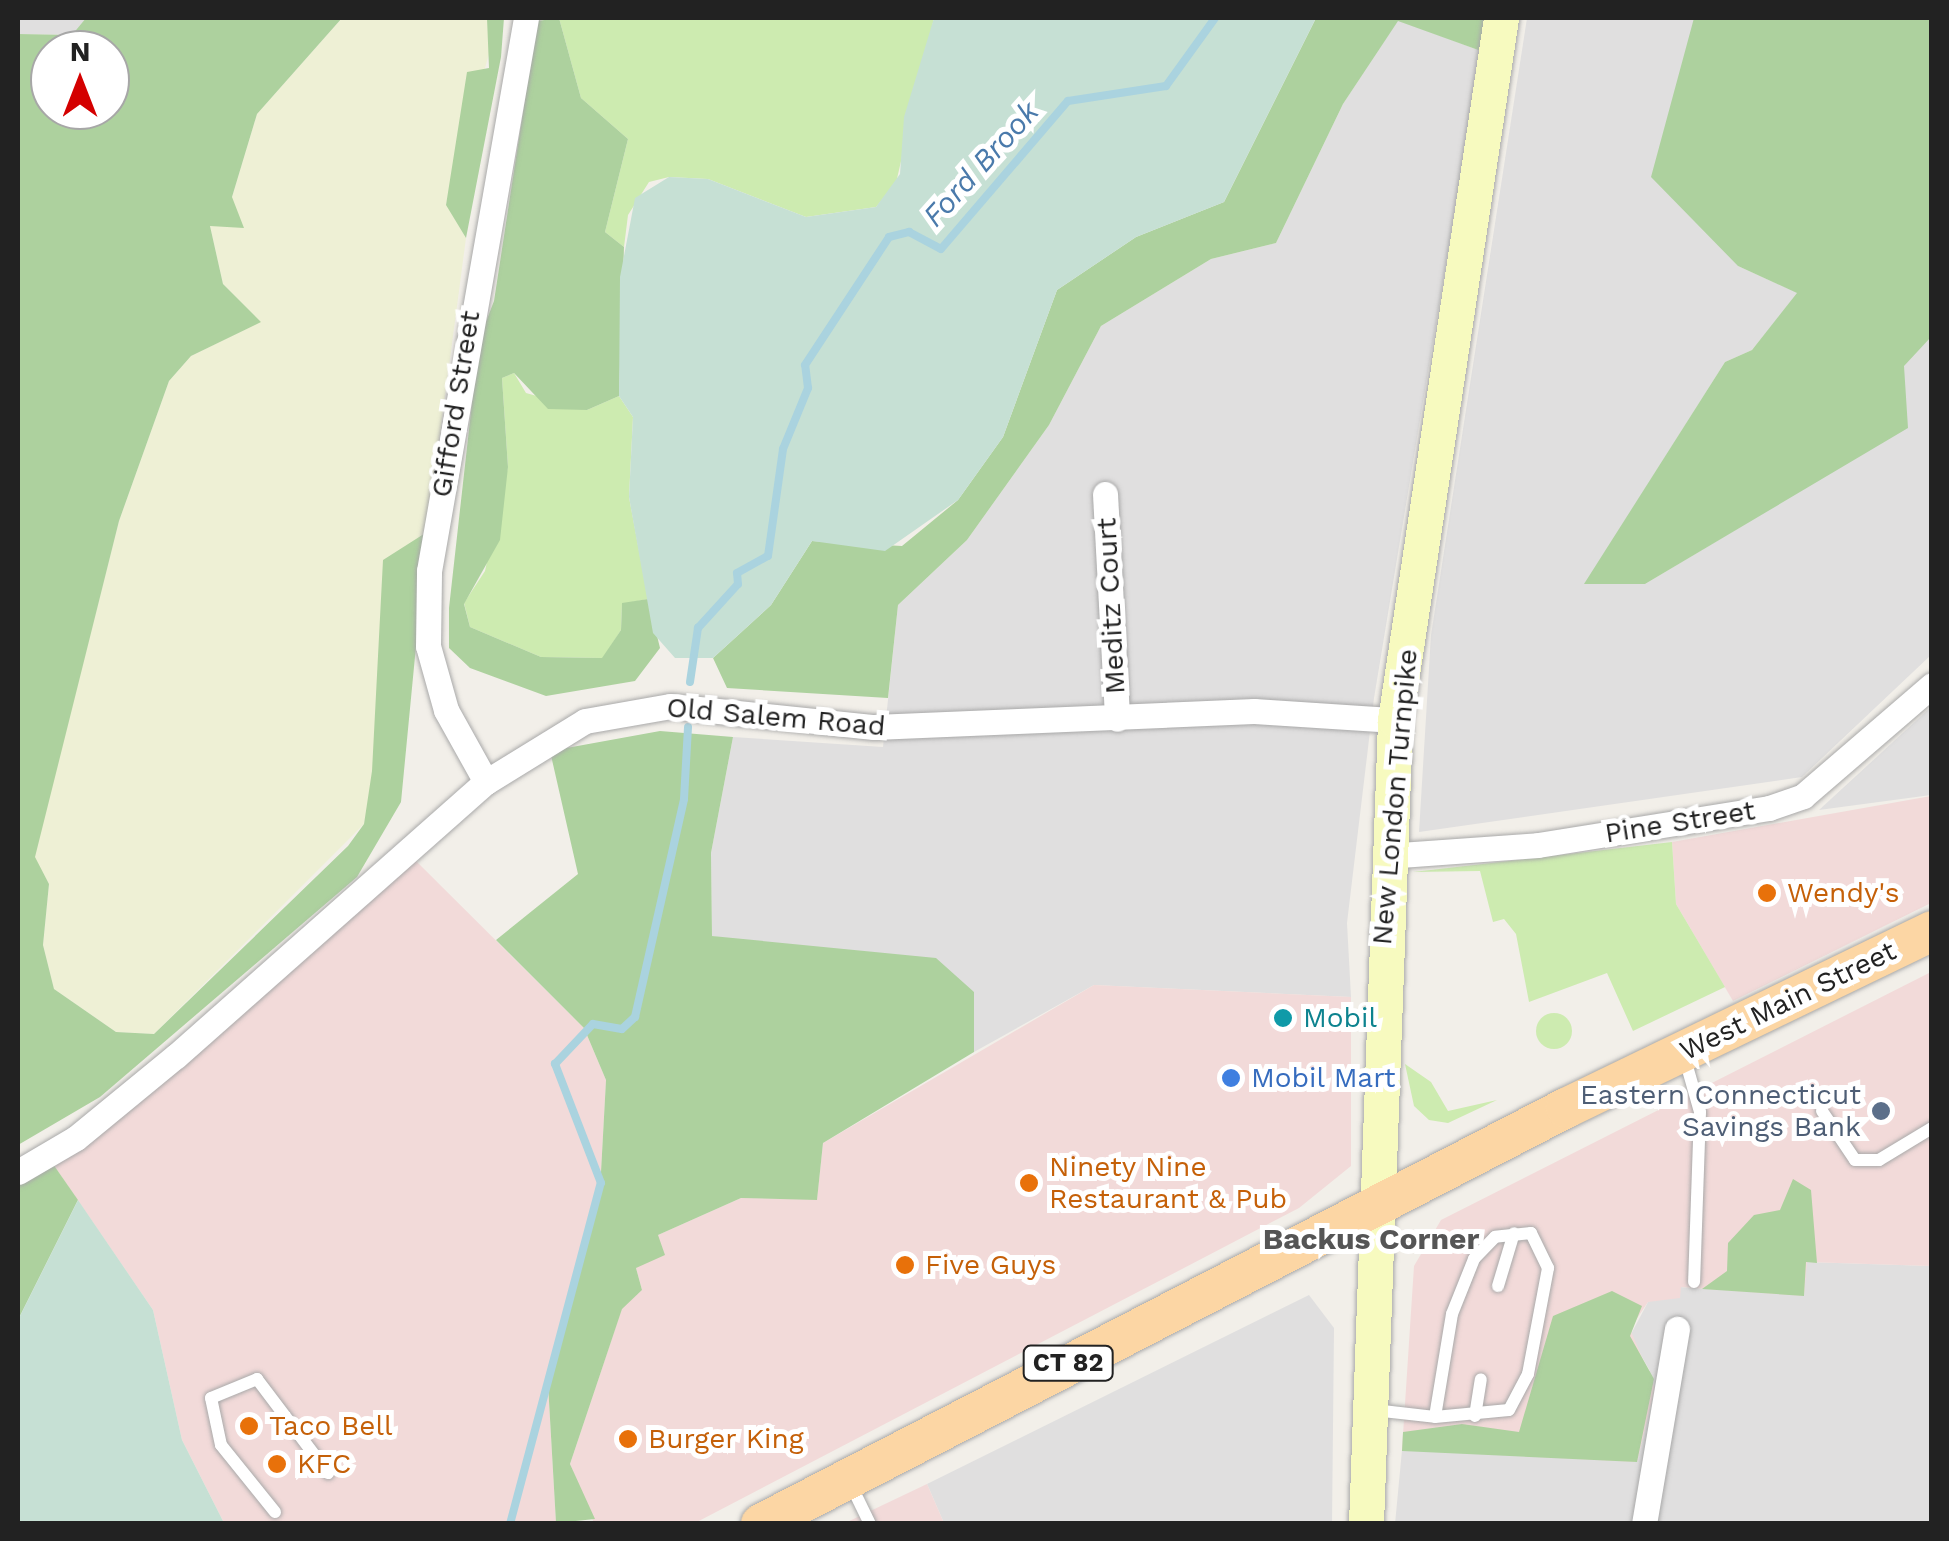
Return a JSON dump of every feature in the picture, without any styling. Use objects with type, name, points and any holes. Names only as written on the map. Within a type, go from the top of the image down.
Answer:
[{"type":"main road","name":"New London Turnpike","points":[[1366,1524],[1386,856],[1395,720],[1502,18]]},
{"type":"main road","name":"West Main Street","points":[[1376,1204],[1932,931]]},
{"type":"main road","name":"CT 82","points":[[761,1524],[1376,1204]]},
{"type":"street","name":"Gifford Street","points":[[486,782],[446,710],[428,646],[430,571],[526,18]]},
{"type":"street","name":"Meditz Court","points":[[1105,494],[1118,719]]},
{"type":"street","name":"Pine Street","points":[[1386,856],[1538,845],[1769,808],[1803,796],[1932,685]]},
{"type":"street","name":"Old Salem Road","points":[[18,1172],[76,1138],[176,1056],[486,782],[585,720],[670,706],[874,727],[1254,710],[1395,720]]},
{"type":"street","points":[[1644,1524],[1677,1329]]},
{"type":"lane","points":[[1683,1052],[1700,1112],[1694,1282]]},
{"type":"lane","points":[[1822,1111],[1855,1160],[1879,1160],[1932,1128]]},
{"type":"lane","points":[[1371,1410],[1435,1417],[1510,1410],[1528,1374],[1548,1268],[1541,1240],[1514,1234],[1474,1259],[1452,1314],[1435,1417]]},
{"type":"lane","points":[[1498,1286],[1514,1234]]},
{"type":"lane","points":[[276,1512],[220,1445],[211,1398],[257,1379],[328,1473]]},
{"type":"lane","points":[[1475,1416],[1482,1379]]},
{"type":"lane","points":[[848,1478],[870,1524]]},
{"type":"shaded area","points":[[18,18],[86,18],[77,30],[30,30],[30,34],[18,34]]},
{"type":"shaded area","points":[[1527,18],[1694,18],[1738,266],[1798,293],[1752,350],[1725,362],[1585,584],[1645,584],[1747,523],[1931,337],[1931,655],[1802,777],[1419,832],[1431,635]]},
{"type":"shaded area","points":[[1398,20],[1481,51],[1374,698],[1347,923],[1351,997],[1094,985],[974,1052],[974,992],[712,936],[711,853],[733,737],[883,747],[898,605],[967,540],[1049,425],[1101,326],[1211,259],[1276,243],[1343,104]]},
{"type":"shaded area","points":[[1931,707],[1931,795],[1819,810]]},
{"type":"shaded area","points":[[1931,796],[1931,903],[1733,1001],[1676,904],[1672,842]]},
{"type":"shaded area","points":[[412,857],[584,1028],[606,1080],[601,1172],[548,1385],[556,1523],[224,1523],[182,1440],[153,1310],[53,1164]]},
{"type":"shaded area","points":[[1931,972],[1931,1266],[1807,1262],[1804,1296],[1681,1287],[1680,1298],[1648,1302],[1630,1329],[1655,1388],[1637,1462],[1402,1450],[1414,1266],[1441,1220]]},
{"type":"shaded area","points":[[1094,985],[1351,997],[1351,1166],[1299,1208],[695,1523],[594,1523],[570,1464],[622,1308],[642,1290],[636,1268],[658,1235],[741,1198],[817,1199],[823,1143]]},
{"type":"shaded area","points":[[1806,1262],[1931,1266],[1931,1523],[1395,1524],[1402,1450],[1650,1371],[1630,1336],[1648,1302],[1680,1287],[1804,1295]]},
{"type":"shaded area","points":[[1309,1295],[1334,1328],[1332,1523],[944,1523],[927,1484]]},
{"type":"shaded area","points":[[927,1484],[944,1523],[843,1524]]},
{"type":"green space","points":[[86,18],[342,18],[257,114],[232,197],[244,228],[210,226],[223,284],[261,322],[191,356],[169,381],[119,521],[35,857],[49,884],[43,945],[54,989],[116,1032],[154,1034],[348,846],[364,824],[372,771],[383,560],[427,532],[401,802],[357,877],[100,1097],[18,1145],[18,34],[30,34],[30,130],[130,130],[130,30],[76,30]]},
{"type":"green space","points":[[342,18],[487,18],[493,40],[446,204],[466,238],[427,532],[364,824],[154,1034],[116,1032],[54,989],[43,945],[49,884],[34,857],[119,521],[169,381],[191,356],[260,322],[223,284],[210,226],[232,197],[257,114]]},
{"type":"green space","points":[[487,18],[504,18],[501,57],[466,238],[446,205],[467,72],[489,68]]},
{"type":"green space","points":[[559,18],[934,18],[896,183],[876,207],[806,217],[708,179],[669,177],[649,182],[628,215],[624,247],[605,232],[628,139],[581,98]]},
{"type":"green space","points":[[559,18],[581,98],[628,139],[605,232],[624,247],[619,396],[587,410],[548,409],[514,373],[502,378],[508,467],[500,540],[464,604],[470,627],[541,657],[602,658],[621,630],[622,603],[648,599],[660,648],[635,681],[546,696],[470,668],[449,648],[449,608],[479,340],[494,301],[537,21]]},
{"type":"green space","points":[[934,18],[1316,18],[1224,202],[1136,237],[1057,290],[1003,437],[958,500],[885,551],[812,541],[771,605],[713,658],[675,658],[653,633],[629,497],[633,417],[619,396],[620,277],[635,198],[669,177],[708,179],[806,217],[876,207],[900,174],[904,117]]},
{"type":"green space","points":[[1316,18],[1485,18],[1481,51],[1398,21],[1343,104],[1276,243],[1211,259],[1101,326],[1049,425],[967,540],[898,605],[888,698],[727,688],[713,658],[771,605],[812,541],[902,546],[958,500],[1003,437],[1057,290],[1136,237],[1224,202]]},
{"type":"green space","points":[[1694,18],[1931,18],[1931,337],[1904,366],[1908,428],[1645,584],[1584,584],[1725,362],[1752,350],[1797,293],[1738,266],[1651,177]]},
{"type":"green space","points":[[514,373],[526,393],[587,410],[619,396],[633,417],[629,497],[648,599],[622,604],[621,630],[603,658],[541,657],[470,627],[464,603],[485,571],[508,467],[502,378]]},
{"type":"green space","points":[[660,731],[733,737],[711,853],[712,936],[936,958],[974,992],[974,1052],[823,1143],[817,1200],[741,1198],[658,1235],[665,1255],[636,1268],[642,1290],[622,1309],[570,1464],[595,1519],[556,1523],[548,1384],[601,1172],[606,1080],[584,1028],[496,940],[578,874],[550,751]]},
{"type":"green space","points":[[1672,842],[1676,904],[1725,987],[1633,1031],[1607,973],[1529,1002],[1516,934],[1504,919],[1493,922],[1480,871],[1413,872]]},
{"type":"green space","points":[[1554,1013],[1567,1018],[1572,1031],[1567,1044],[1554,1049],[1541,1044],[1536,1031],[1541,1018]]},
{"type":"green space","points":[[1405,1064],[1431,1082],[1448,1111],[1497,1100],[1448,1123],[1429,1120],[1414,1106]]},
{"type":"green space","points":[[53,1164],[78,1200],[18,1320],[18,1184]]},
{"type":"green space","points":[[1793,1179],[1811,1190],[1817,1263],[1806,1262],[1804,1296],[1702,1289],[1727,1271],[1728,1243],[1754,1215],[1780,1210]]},
{"type":"green space","points":[[78,1200],[153,1310],[182,1440],[224,1523],[18,1523],[18,1320]]},
{"type":"green space","points":[[1612,1291],[1642,1306],[1630,1336],[1654,1379],[1637,1462],[1402,1451],[1403,1432],[1462,1424],[1519,1432],[1553,1316]]},
{"type":"waterway","name":"Ford Brook","points":[[690,682],[698,628],[738,584],[737,573],[768,556],[783,449],[808,388],[805,365],[889,237],[909,232],[941,249],[1068,101],[1166,86],[1215,18]]},
{"type":"waterway","points":[[510,1524],[601,1183],[555,1064],[593,1024],[622,1029],[635,1017],[684,799],[688,727]]},
{"type":"place","name":"Wendy's","points":[[1767,893]]},
{"type":"place","name":"Mobil","points":[[1283,1018]]},
{"type":"place","name":"Mobil Mart","points":[[1231,1078]]},
{"type":"place","name":"Eastern Connecticut Savings Bank","points":[[1881,1111]]},
{"type":"place","name":"Ninety Nine Restaurant & Pub","points":[[1029,1183]]},
{"type":"place","name":"Five Guys","points":[[905,1265]]},
{"type":"place","name":"Taco Bell","points":[[249,1426]]},
{"type":"place","name":"Burger King","points":[[628,1439]]},
{"type":"place","name":"KFC","points":[[277,1464]]},
{"type":"district","name":"Backus Corner","points":[[1371,1239]]}]
